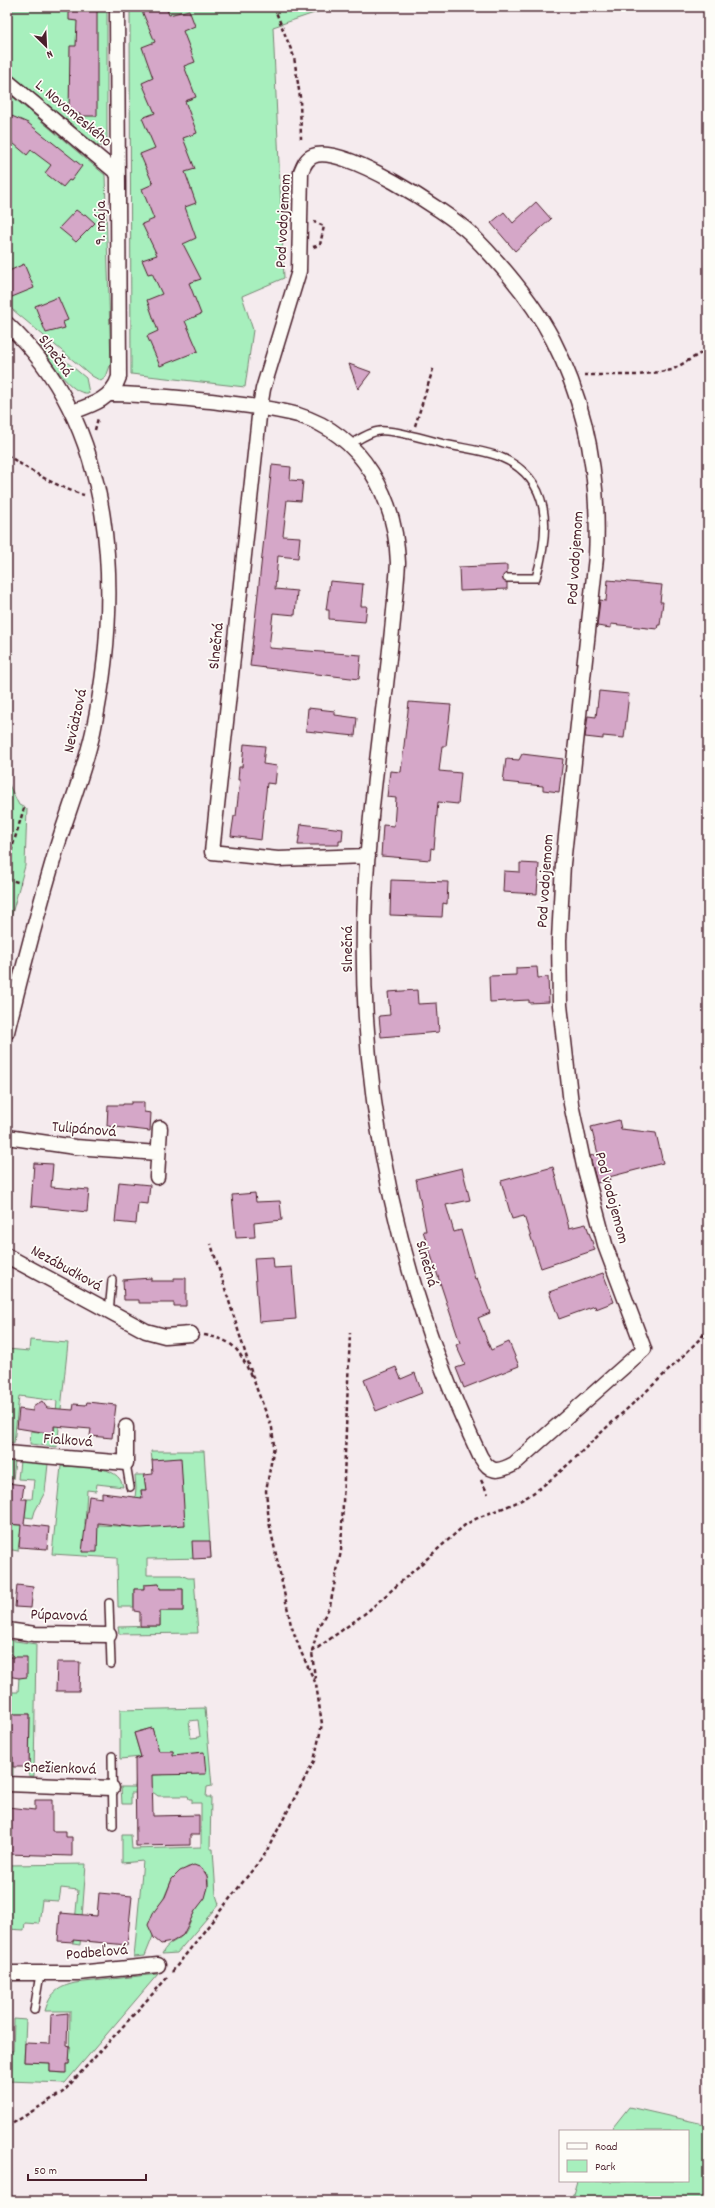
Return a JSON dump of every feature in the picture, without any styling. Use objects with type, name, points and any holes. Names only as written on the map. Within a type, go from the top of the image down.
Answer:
[{"type":"street","name":"9. mája","points":[[111,394],[119,377],[117,7]]},
{"type":"street","name":"L. Novomeského","points":[[7,81],[118,173]]},
{"type":"street","name":"Pod vodojemom","points":[[260,407],[263,389],[299,271],[301,172],[305,161],[313,156],[323,154],[334,156],[368,169],[393,181],[428,202],[468,232],[491,254],[525,296],[553,340],[569,376],[589,442],[595,472],[598,526],[563,864],[559,940],[560,1005],[571,1104],[586,1173],[606,1248],[644,1349]]},
{"type":"street","name":"Slnečná","points":[[7,324],[18,334],[47,370],[72,412]]},
{"type":"street","name":"Slnečná","points":[[111,394],[181,398],[260,407],[297,415],[328,429],[349,445],[370,467],[384,493],[394,523],[398,550],[396,597],[368,856],[364,923],[366,1019],[373,1089],[384,1159],[402,1242],[429,1333],[442,1369],[486,1466],[495,1470],[503,1470],[514,1464],[644,1349]]},
{"type":"street","points":[[72,412],[91,405],[111,394]]},
{"type":"street","name":"Slnečná","points":[[260,407],[212,852],[278,859],[368,856]]},
{"type":"street","name":"Nevädzová","points":[[7,1032],[39,907],[85,763],[104,670],[108,571],[101,500],[90,457],[72,412]]},
{"type":"street","points":[[157,1177],[160,1128]]},
{"type":"street","name":"Tulipánová","points":[[7,1137],[75,1147],[158,1152]]},
{"type":"street","name":"Nezábudková","points":[[7,1256],[146,1331],[165,1336],[191,1334]]},
{"type":"street","points":[[126,1427],[126,1463]]},
{"type":"street","name":"Fialková","points":[[7,1453],[126,1463]]},
{"type":"street","name":"Púpavová","points":[[7,1630],[35,1634],[109,1635]]},
{"type":"street","name":"Snežienková","points":[[7,1784],[112,1788]]},
{"type":"street","name":"Podbeľová","points":[[7,1974],[78,1973],[158,1965]]},
{"type":"lane","points":[[349,445],[381,430],[497,456],[525,473],[535,486],[542,499],[545,531],[544,552],[536,578],[507,578]]},
{"type":"lane","name":"Nezábudková","points":[[109,1312],[112,1280]]},
{"type":"lane","points":[[126,1463],[130,1487]]},
{"type":"lane","name":"Púpavová","points":[[109,1604],[111,1664]]},
{"type":"lane","name":"Snežienková","points":[[112,1756],[113,1826]]},
{"type":"lane","points":[[34,2010],[40,1974]]},
{"type":"path","points":[[274,7],[294,57],[300,97],[301,139]]},
{"type":"path","points":[[310,219],[324,226],[323,235]]},
{"type":"path","points":[[569,376],[639,375],[672,370],[708,349]]},
{"type":"path","points":[[412,436],[434,366]]},
{"type":"path","points":[[96,435],[95,427],[99,416]]},
{"type":"path","points":[[7,455],[28,469],[66,490],[88,496]]},
{"type":"path","points":[[7,865],[24,808]]},
{"type":"path","points":[[7,879],[21,883]]},
{"type":"path","points":[[211,1244],[256,1387]]},
{"type":"path","points":[[312,1652],[367,1612],[465,1525],[489,1512],[520,1502],[534,1493],[559,1472],[681,1359],[708,1330]]},
{"type":"path","points":[[7,2127],[63,2092],[192,1949],[265,1854],[314,1761],[322,1724],[312,1663],[312,1652],[318,1628],[330,1606],[341,1551],[350,1333]]},
{"type":"path","points":[[191,1334],[217,1337],[233,1344],[241,1354],[272,1428],[274,1446],[266,1491],[269,1522],[280,1580],[301,1652],[316,1684]]},
{"type":"path","points":[[478,1476],[488,1494]]},
{"type":"green space","points":[[7,7],[107,7],[107,141],[103,146],[98,146],[7,71]]},
{"type":"green space","points":[[130,7],[332,7],[273,27],[284,278],[242,296],[253,330],[245,387],[131,374]]},
{"type":"green space","points":[[7,92],[105,175],[111,363],[106,377],[101,381],[92,376],[7,305]]},
{"type":"green space","points":[[43,342],[86,378],[89,393],[75,389],[68,383],[39,344]]},
{"type":"green space","points":[[7,781],[19,805],[27,809],[25,866],[7,932]]},
{"type":"green space","points":[[30,1340],[68,1343],[57,1447],[30,1444],[31,1431],[54,1434],[57,1401],[19,1396],[14,1443],[7,1442],[7,1349],[29,1351]]},
{"type":"green space","points":[[151,1451],[204,1451],[211,1558],[147,1559],[147,1575],[181,1575],[188,1578],[194,1578],[198,1633],[119,1634],[118,1627],[160,1626],[160,1611],[183,1611],[183,1589],[160,1589],[159,1584],[144,1585],[144,1589],[134,1589],[134,1607],[118,1607],[117,1558],[52,1554],[61,1466],[98,1468],[107,1470],[120,1479],[123,1487],[97,1484],[96,1491],[87,1490],[85,1524],[132,1527],[136,1488],[135,1475],[144,1475],[146,1490],[141,1490],[143,1517],[185,1525],[152,1460]]},
{"type":"green space","points":[[7,1460],[15,1461],[13,1479],[7,1478]]},
{"type":"green space","points":[[20,1461],[48,1464],[45,1492],[33,1518],[25,1517],[27,1499],[32,1499],[34,1480],[18,1479]]},
{"type":"green space","points":[[7,1524],[27,1526],[20,1534],[18,1551],[7,1549]]},
{"type":"green space","points":[[9,1640],[36,1644],[34,1776],[29,1776],[30,1714],[9,1714],[9,1741],[7,1741],[7,1692],[18,1692],[19,1677],[14,1657],[7,1648]]},
{"type":"green space","points":[[205,1708],[212,1786],[207,1787],[206,1797],[211,1797],[210,1849],[213,1849],[216,1895],[219,1904],[177,1953],[162,1954],[167,1946],[180,1938],[187,1929],[193,1914],[207,1891],[208,1879],[200,1867],[188,1867],[172,1879],[151,1929],[153,1936],[145,1956],[134,1957],[143,1861],[122,1863],[122,1835],[131,1835],[132,1849],[201,1847],[201,1803],[192,1803],[192,1799],[189,1799],[188,1796],[158,1796],[154,1793],[131,1793],[131,1804],[122,1804],[121,1787],[135,1787],[136,1776],[173,1774],[173,1751],[159,1751],[152,1728],[134,1733],[141,1757],[120,1759],[120,1710]],"holes":[[[198,1720],[200,1737],[191,1738],[189,1721]]]},
{"type":"green space","points":[[7,1756],[13,1757],[13,1775],[7,1774]]},
{"type":"green space","points":[[86,1864],[80,1945],[73,1944],[78,1890],[61,1888],[59,1901],[42,1900],[39,1924],[25,1923],[24,1930],[7,1929],[7,1865]]},
{"type":"green space","points":[[158,1974],[65,2083],[7,2081],[7,2051],[13,2051],[14,2019],[26,2020],[24,2062],[50,2063],[50,2072],[65,2073],[66,2064],[69,2064],[70,2011],[45,2011],[52,1995],[59,1989],[75,1983]]},
{"type":"green space","points":[[629,2107],[708,2125],[708,2201],[571,2201],[577,2182],[689,2182],[689,2130],[611,2130]]},
{"type":"building","points":[[69,7],[97,7],[97,116],[80,116],[80,114],[69,113],[70,46],[76,46],[77,21],[69,20]]},
{"type":"building","points":[[152,7],[166,7],[169,15],[189,10],[195,26],[183,31],[195,62],[184,66],[196,97],[185,101],[197,133],[183,138],[195,169],[185,172],[196,203],[185,207],[196,238],[183,244],[201,279],[189,283],[201,314],[185,321],[198,351],[160,366],[147,336],[158,331],[147,300],[162,294],[152,273],[148,274],[142,260],[157,255],[142,224],[154,219],[142,189],[153,184],[140,154],[155,148],[142,118],[155,113],[142,83],[153,78],[142,47],[155,42],[142,11]]},
{"type":"building","points":[[7,114],[28,123],[82,166],[71,181],[69,180],[63,187],[45,173],[51,165],[31,150],[27,155],[7,138]]},
{"type":"building","points":[[536,202],[551,219],[515,251],[491,223],[504,212],[513,223]]},
{"type":"building","points":[[76,210],[83,215],[85,214],[95,223],[76,242],[59,228]]},
{"type":"building","points":[[24,264],[34,288],[7,299],[7,272]]},
{"type":"building","points":[[58,297],[68,320],[63,322],[65,328],[46,333],[35,306]]},
{"type":"building","points":[[349,364],[371,372],[358,389]]},
{"type":"building","points":[[272,465],[291,467],[290,480],[303,481],[301,501],[287,500],[283,536],[300,537],[298,558],[278,556],[275,589],[297,591],[295,615],[273,613],[269,648],[361,655],[359,679],[250,666]]},
{"type":"building","points":[[507,565],[507,573],[502,578],[507,583],[507,589],[460,591],[459,567]]},
{"type":"building","points":[[608,580],[662,585],[660,602],[663,602],[660,625],[658,625],[657,629],[611,624],[611,628],[597,626],[600,600],[606,601]]},
{"type":"building","points":[[330,581],[363,584],[361,606],[367,606],[365,622],[329,619],[329,610],[326,610]]},
{"type":"building","points":[[599,691],[629,694],[624,738],[603,736],[603,739],[585,737],[588,716],[596,717]]},
{"type":"building","points":[[409,702],[451,705],[446,746],[442,746],[439,771],[461,773],[458,804],[438,802],[434,849],[431,848],[430,860],[381,856],[383,825],[394,826],[396,798],[387,797],[390,771],[401,772]]},
{"type":"building","points":[[308,708],[335,711],[335,715],[357,718],[355,736],[306,731]]},
{"type":"building","points":[[244,744],[265,746],[263,764],[277,766],[275,784],[267,783],[261,840],[231,836],[234,816],[236,816],[240,780],[238,780],[239,767],[242,767]]},
{"type":"building","points":[[522,754],[563,759],[559,792],[543,790],[543,786],[503,782],[506,759],[519,760]]},
{"type":"building","points":[[301,824],[343,829],[342,841],[339,841],[339,845],[298,845]]},
{"type":"building","points":[[520,863],[539,864],[537,894],[503,892],[504,871],[520,872]]},
{"type":"building","points":[[391,880],[448,882],[447,904],[443,903],[442,917],[390,915]]},
{"type":"building","points":[[537,967],[538,978],[548,977],[549,1002],[529,1003],[529,1000],[490,1002],[489,976],[516,975],[516,968]]},
{"type":"building","points":[[417,990],[418,1004],[437,1003],[439,1032],[381,1037],[379,1016],[390,1015],[388,992]]},
{"type":"building","points":[[131,1102],[144,1102],[144,1112],[151,1113],[150,1131],[107,1126],[108,1105],[131,1104]]},
{"type":"building","points":[[619,1120],[621,1129],[656,1133],[663,1163],[609,1177],[610,1180],[597,1183],[590,1156],[598,1154],[591,1127]]},
{"type":"building","points":[[34,1163],[53,1164],[51,1187],[89,1190],[87,1212],[31,1206]]},
{"type":"building","points":[[553,1167],[569,1228],[586,1224],[595,1250],[541,1268],[524,1216],[512,1219],[501,1181]]},
{"type":"building","points":[[462,1168],[470,1200],[446,1205],[454,1232],[461,1230],[475,1279],[477,1278],[490,1313],[478,1318],[491,1350],[509,1342],[519,1366],[464,1388],[456,1368],[465,1365],[456,1345],[460,1343],[423,1231],[426,1231],[416,1179]]},
{"type":"building","points":[[119,1182],[150,1185],[148,1204],[138,1203],[136,1224],[115,1222]]},
{"type":"building","points":[[255,1193],[256,1202],[280,1201],[282,1220],[254,1223],[255,1237],[236,1238],[232,1195]]},
{"type":"building","points":[[273,1257],[274,1268],[292,1267],[296,1319],[259,1322],[254,1258]]},
{"type":"building","points":[[603,1273],[614,1302],[596,1309],[595,1306],[559,1319],[549,1292]]},
{"type":"building","points":[[151,1278],[151,1281],[174,1281],[174,1278],[186,1278],[186,1306],[174,1306],[174,1303],[139,1303],[139,1300],[124,1300],[123,1280]]},
{"type":"building","points":[[396,1367],[401,1379],[415,1373],[422,1393],[376,1411],[364,1380]]},
{"type":"building","points":[[42,1401],[47,1408],[73,1410],[74,1404],[86,1405],[87,1402],[116,1405],[112,1438],[90,1436],[91,1429],[54,1426],[54,1434],[17,1428],[19,1409],[33,1411],[33,1407]]},
{"type":"building","points":[[181,1458],[185,1525],[141,1528],[98,1523],[97,1552],[82,1552],[89,1496],[102,1498],[102,1493],[142,1498],[141,1490],[146,1490],[144,1475],[153,1474],[152,1460]]},
{"type":"building","points":[[7,1483],[24,1485],[22,1499],[27,1499],[24,1524],[49,1527],[47,1549],[19,1547],[21,1525],[7,1524]]},
{"type":"building","points":[[192,1541],[210,1541],[211,1558],[193,1559]]},
{"type":"building","points":[[159,1584],[160,1589],[183,1589],[183,1611],[160,1611],[160,1626],[140,1626],[140,1612],[134,1611],[134,1589],[144,1589],[144,1585]]},
{"type":"building","points":[[17,1585],[33,1587],[31,1608],[15,1607]]},
{"type":"building","points":[[7,1657],[27,1657],[27,1677],[19,1678],[7,1676]]},
{"type":"building","points":[[57,1662],[80,1662],[79,1691],[56,1691]]},
{"type":"building","points":[[9,1714],[30,1714],[29,1767],[13,1767],[13,1757],[7,1756]]},
{"type":"building","points":[[152,1728],[159,1751],[173,1751],[173,1755],[204,1752],[206,1774],[152,1775],[153,1816],[199,1815],[199,1835],[190,1835],[190,1845],[136,1846],[135,1759],[141,1757],[134,1733]]},
{"type":"building","points":[[35,1800],[52,1800],[52,1831],[66,1831],[66,1837],[72,1837],[72,1856],[7,1854],[8,1807],[35,1810]]},
{"type":"building","points":[[194,1865],[202,1868],[207,1876],[208,1887],[205,1898],[195,1911],[183,1935],[172,1942],[161,1944],[154,1938],[148,1925],[153,1913],[165,1897],[172,1879],[180,1871]]},
{"type":"building","points":[[99,1893],[132,1896],[127,1945],[73,1940],[73,1942],[58,1941],[60,1913],[97,1916]]},
{"type":"building","points":[[68,2013],[67,2045],[70,2046],[69,2064],[66,2064],[66,2073],[50,2072],[50,2063],[24,2062],[25,2043],[50,2044],[51,2015]]}]
